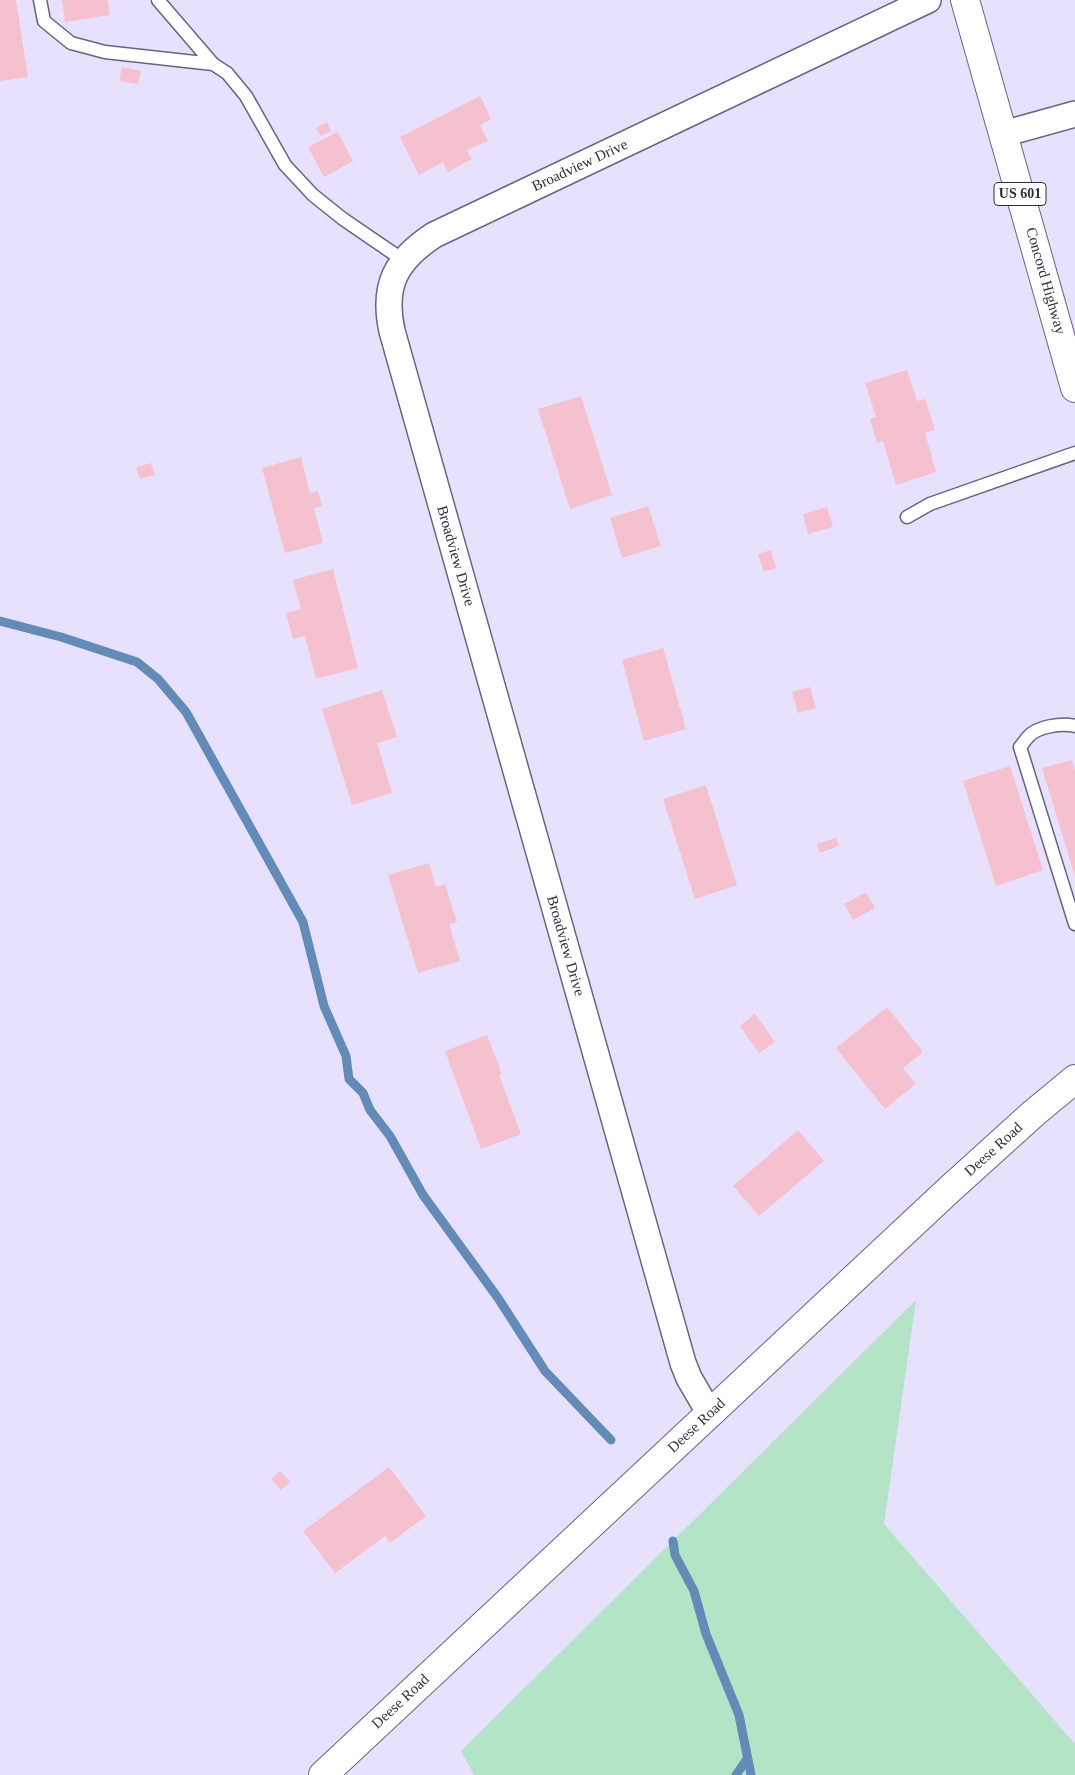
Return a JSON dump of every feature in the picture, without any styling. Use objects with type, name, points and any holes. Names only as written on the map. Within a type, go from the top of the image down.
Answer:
[{"type":"main road","name":"Concord Highway","points":[[965,0],[1075,388]]},
{"type":"main road","name":"Deese Road","points":[[323,1775],[958,1182],[1034,1113],[1075,1080]]},
{"type":"street","name":"Broadview Drive","points":[[710,1414],[689,1378],[684,1363],[392,331],[388,313],[389,294],[393,276],[403,260],[417,246],[434,235],[928,0]]},
{"type":"street","points":[[1003,134],[1075,114]]},
{"type":"lane","points":[[40,0],[44,21],[71,43],[105,52],[214,64]]},
{"type":"lane","points":[[158,0],[214,64],[227,73],[246,96],[285,165],[308,189],[343,219],[403,260]]},
{"type":"lane","points":[[907,517],[930,504],[1075,453]]},
{"type":"lane","points":[[1075,726],[1067,724],[1038,730],[1028,736],[1020,747],[1075,924]]},
{"type":"green space","points":[[916,1300],[884,1524],[1075,1744],[1075,1775],[474,1775],[461,1751]]},
{"type":"building","points":[[0,0],[16,0],[28,77],[0,81]]},
{"type":"building","points":[[62,0],[108,0],[110,15],[65,22]]},
{"type":"building","points":[[122,67],[141,71],[138,84],[119,81]]},
{"type":"building","points":[[480,96],[491,119],[480,125],[488,141],[467,150],[472,159],[448,172],[443,162],[419,175],[400,137]]},
{"type":"building","points":[[327,122],[331,131],[321,136],[316,128]]},
{"type":"building","points":[[338,132],[353,161],[324,177],[308,147]]},
{"type":"building","points":[[907,370],[917,401],[925,399],[935,430],[925,433],[936,472],[896,485],[883,441],[877,443],[870,419],[876,417],[865,383]]},
{"type":"building","points":[[581,396],[612,495],[570,509],[538,409]]},
{"type":"building","points":[[301,457],[310,493],[318,491],[322,506],[314,508],[323,543],[285,553],[262,468]]},
{"type":"building","points":[[151,463],[155,475],[140,479],[136,467]]},
{"type":"building","points":[[648,506],[661,546],[622,558],[610,518]]},
{"type":"building","points":[[827,507],[833,527],[808,534],[803,514]]},
{"type":"building","points":[[771,550],[776,568],[764,572],[758,554]]},
{"type":"building","points":[[333,569],[358,668],[316,679],[305,636],[293,639],[286,613],[301,609],[293,580]]},
{"type":"building","points":[[663,648],[686,729],[644,741],[622,660]]},
{"type":"building","points":[[810,687],[816,708],[798,713],[792,692]]},
{"type":"building","points":[[382,690],[397,737],[377,743],[392,793],[352,805],[322,709]]},
{"type":"building","points":[[1072,760],[1075,771],[1075,877],[1042,768]]},
{"type":"building","points":[[1010,766],[1043,870],[996,886],[963,781]]},
{"type":"building","points":[[706,785],[737,885],[695,899],[663,799]]},
{"type":"building","points":[[836,838],[839,846],[820,853],[817,844]]},
{"type":"building","points":[[429,863],[436,887],[445,884],[457,922],[449,924],[460,961],[418,973],[388,875]]},
{"type":"building","points":[[866,892],[875,908],[853,920],[844,904]]},
{"type":"building","points":[[887,1007],[923,1052],[903,1068],[916,1084],[885,1109],[836,1048]]},
{"type":"building","points":[[755,1014],[775,1042],[759,1053],[740,1026]]},
{"type":"building","points":[[487,1035],[502,1074],[499,1075],[521,1134],[481,1149],[445,1051]]},
{"type":"building","points":[[798,1130],[824,1161],[759,1216],[733,1186]]},
{"type":"building","points":[[389,1467],[426,1516],[390,1543],[385,1536],[335,1573],[303,1531]]},
{"type":"building","points":[[280,1471],[290,1482],[281,1490],[271,1479]]},
{"type":"waterway","points":[[0,621],[61,637],[137,662],[158,679],[186,712],[303,922],[324,1006],[346,1056],[349,1079],[363,1093],[370,1110],[390,1136],[423,1195],[498,1298],[545,1371],[611,1440]]},
{"type":"waterway","points":[[673,1541],[675,1555],[694,1591],[706,1634],[739,1715],[751,1775]]},
{"type":"waterway","points":[[736,1775],[747,1759]]}]
